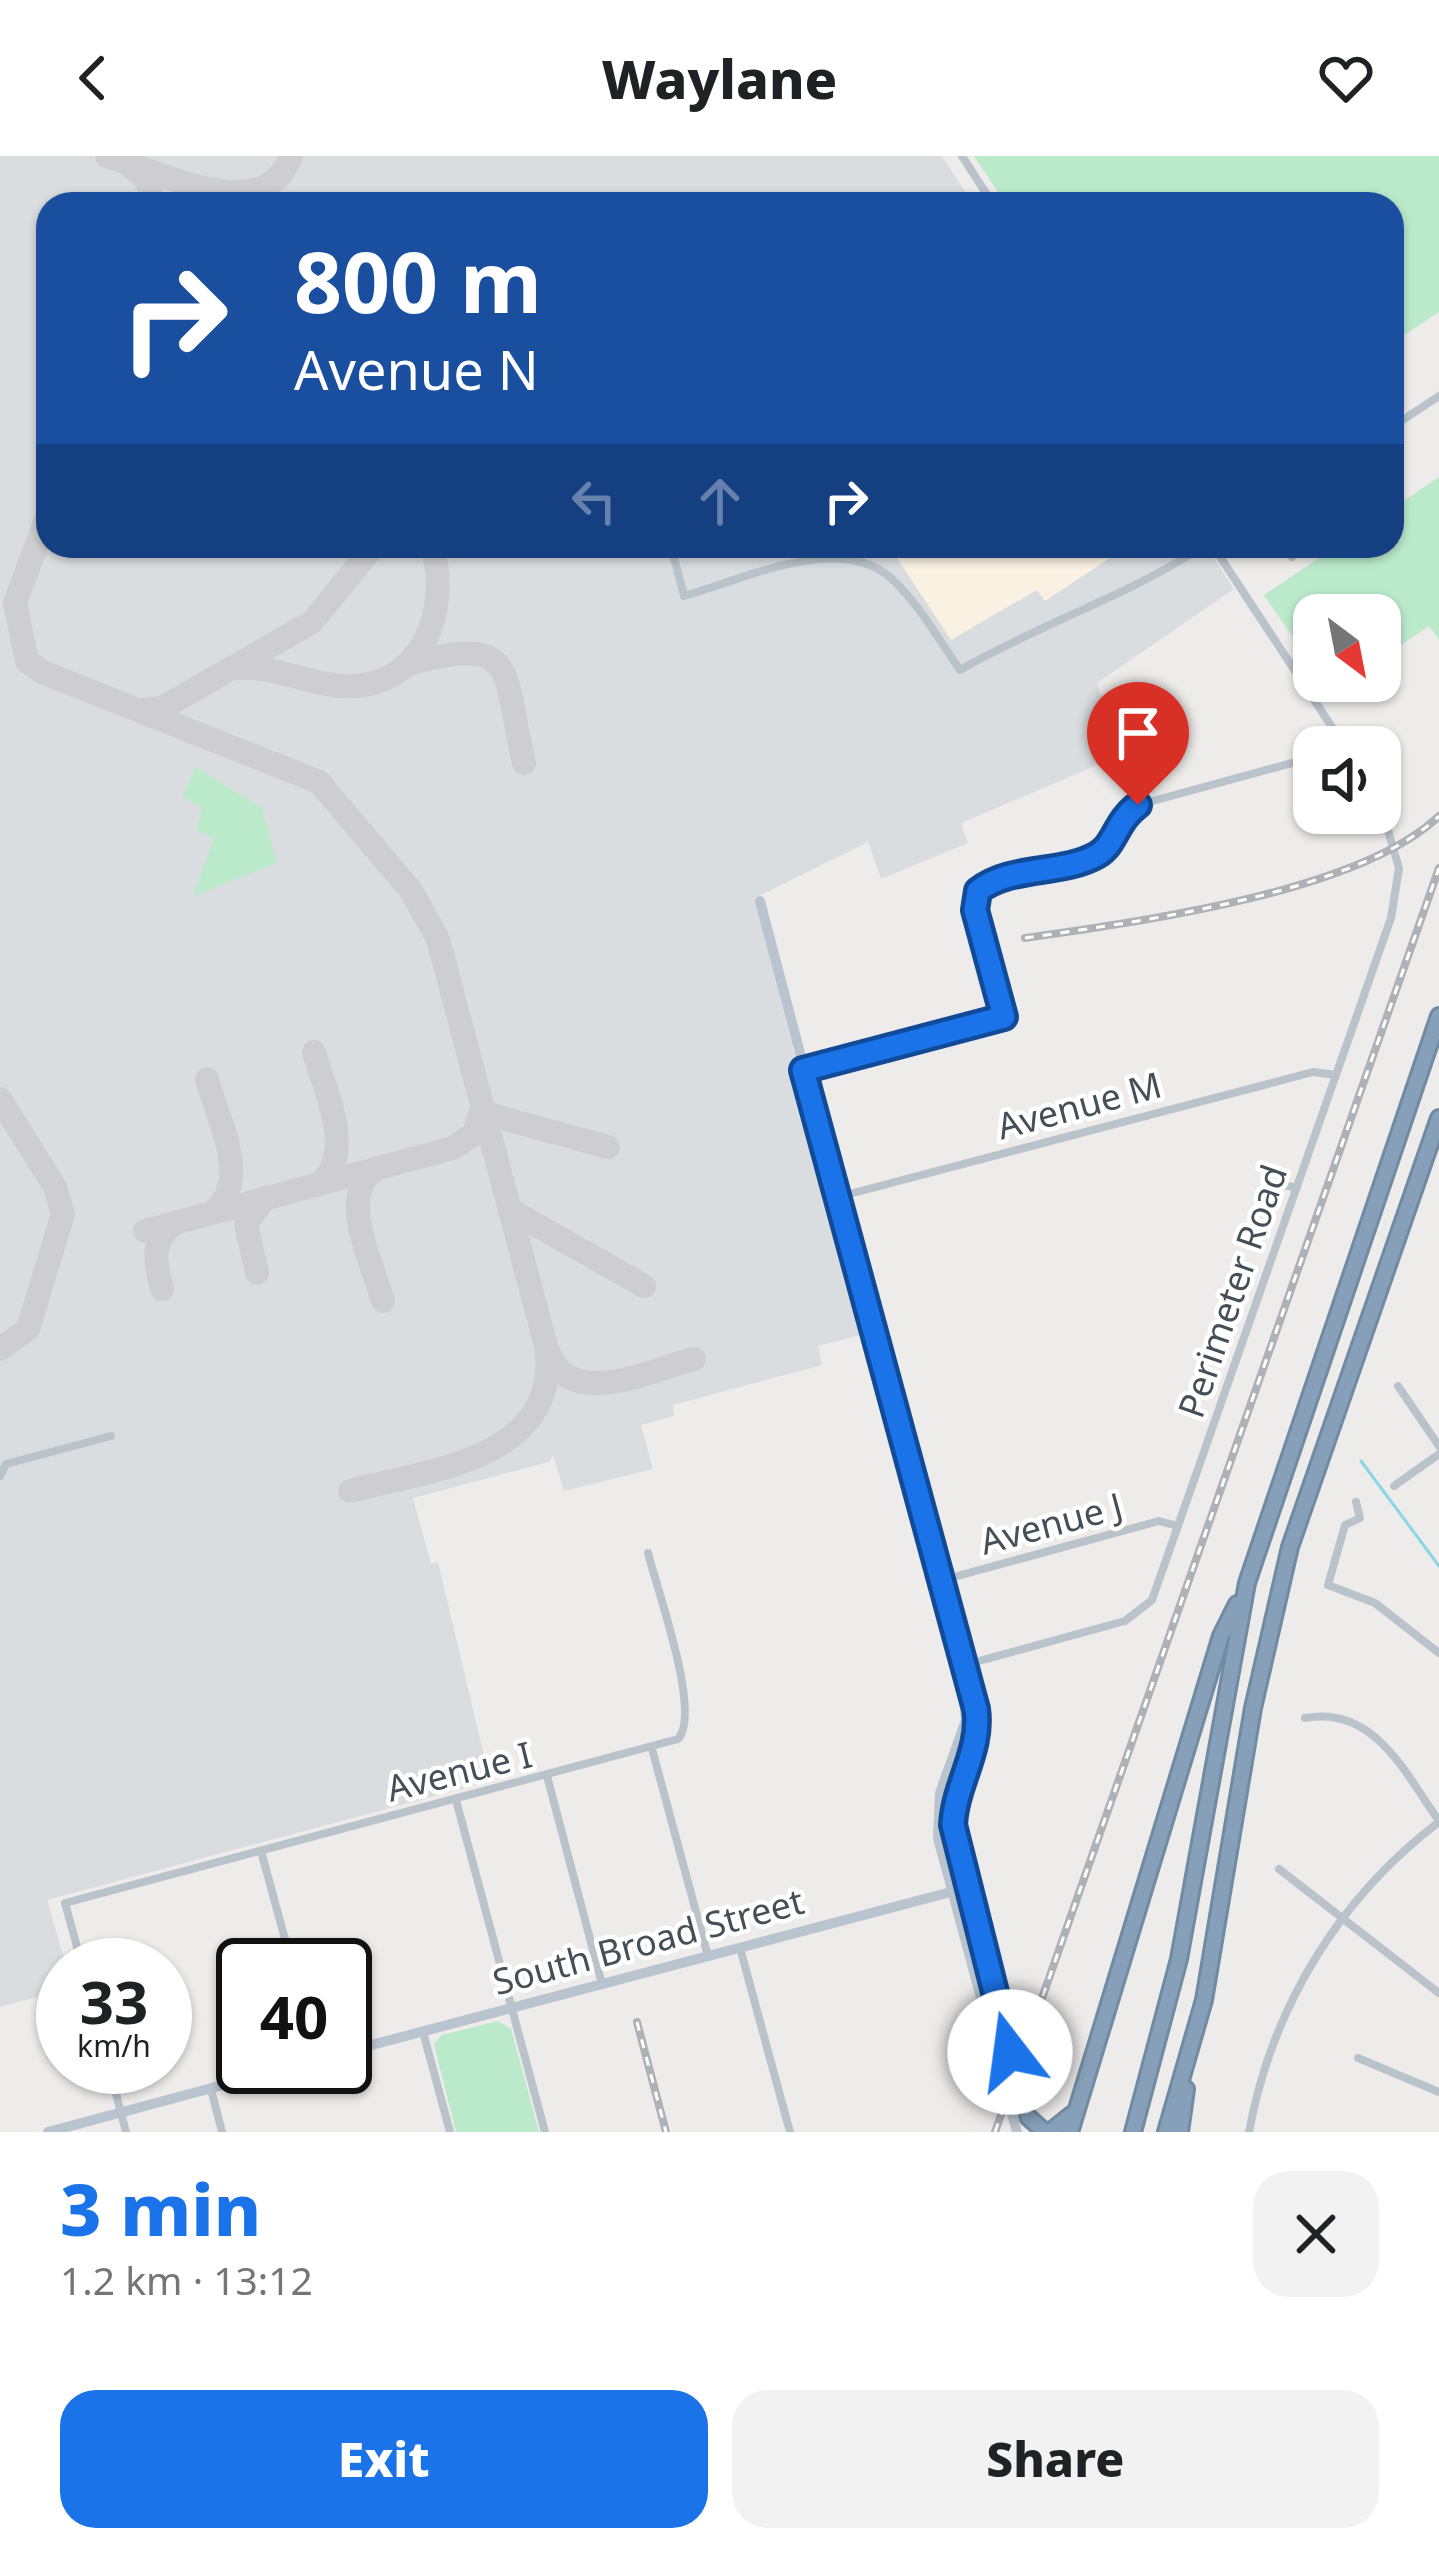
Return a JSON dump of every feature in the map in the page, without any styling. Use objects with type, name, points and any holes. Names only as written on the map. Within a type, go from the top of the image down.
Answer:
[{"type":"highway","points":[[1070,2132],[1221,1636],[1247,1583],[1439,1016]]},
{"type":"highway","points":[[1166,2132],[1204,2000],[1252,1708],[1290,1546],[1439,1118]]},
{"type":"highway","points":[[1133,2132],[1179,1959],[1247,1583]]},
{"type":"highway","points":[[1028,2120],[1048,2132],[1061,2128],[1073,2111],[1110,2003]]},
{"type":"highway","points":[[1180,2132],[1188,2062]]},
{"type":"street","points":[[962,156],[985,192]]},
{"type":"street","points":[[1404,419],[1439,396]]},
{"type":"street","points":[[674,558],[684,596],[802,563],[850,558],[876,567],[898,585],[960,670],[1016,637],[1144,584],[1185,558]]},
{"type":"street","points":[[1221,558],[1329,726]]},
{"type":"street","points":[[803,1070],[1004,1017],[975,910],[983,886],[1092,858],[1112,842],[1116,824],[1138,805],[1293,763]]},
{"type":"street","name":"Perimeter Road","points":[[962,1666],[1141,1613],[1157,1589],[1399,884],[1391,834]]},
{"type":"street","points":[[760,901],[978,1721],[954,1809],[966,1888],[1028,2120]]},
{"type":"street","name":"Avenue M","points":[[837,1197],[1294,1076],[1336,1075]]},
{"type":"street","points":[[1277,1186],[1297,1186]]},
{"type":"street","points":[[1394,1486],[1439,1450],[1398,1385]]},
{"type":"street","points":[[0,1476],[6,1464],[111,1436]]},
{"type":"street","points":[[1356,1502],[1360,1517],[1345,1525],[1328,1585],[1375,1603],[1439,1653]]},
{"type":"street","name":"Avenue J","points":[[939,1581],[1159,1522],[1178,1526]]},
{"type":"street","points":[[648,1553],[688,1723],[678,1739],[652,1748],[708,1956]]},
{"type":"street","points":[[962,1666],[965,1720],[937,1807],[938,1838],[1017,2132]]},
{"type":"street","points":[[1249,2132],[1257,2090],[1284,2017],[1341,1918],[1391,1861],[1439,1821],[1375,1735],[1348,1719],[1305,1718]]},
{"type":"street","name":"Avenue I","points":[[75,1938],[65,1903],[652,1748]]},
{"type":"street","points":[[547,1776],[602,1984]]},
{"type":"street","points":[[456,1800],[544,2132]]},
{"type":"street","points":[[260,1851],[284,1938]]},
{"type":"street","points":[[1279,1869],[1439,1993]]},
{"type":"street","name":"South Broad Street","points":[[372,2045],[966,1888]]},
{"type":"street","points":[[740,1948],[790,2132]]},
{"type":"street","points":[[423,2032],[450,2132]]},
{"type":"street","points":[[1358,2058],[1439,2092]]},
{"type":"street","points":[[48,2132],[216,2088]]},
{"type":"street","points":[[211,2089],[222,2132]]},
{"type":"street","points":[[116,2094],[126,2132]]},
{"type":"shaded area","points":[[0,156],[942,156],[965,192],[36,192],[36,558],[897,558],[951,640],[1037,590],[1045,601],[1110,558],[1214,558],[1234,589],[1097,683],[1121,755],[961,823],[968,843],[881,879],[868,842],[755,898],[864,1334],[818,1346],[822,1365],[673,1405],[674,1416],[641,1425],[653,1469],[564,1491],[553,1455],[549,1462],[413,1498],[431,1564],[438,1562],[490,1781],[47,1900],[58,1938],[36,1938],[36,1997],[0,2007]]},
{"type":"shaded area","points":[[897,558],[1110,558],[1045,602],[1036,590],[951,640]]},
{"type":"green space","points":[[974,156],[1439,156],[1439,312],[1404,335],[1404,192],[998,192]]},
{"type":"green space","points":[[1439,477],[1439,640],[1429,626],[1401,645],[1401,594],[1293,594],[1293,637],[1264,595],[1319,558],[1404,558],[1404,501]]},
{"type":"green space","points":[[196,767],[262,808],[277,863],[193,896],[214,838],[196,830],[202,808],[182,796]]},
{"type":"green space","points":[[498,2021],[511,2029],[539,2132],[456,2132],[434,2044],[442,2035]]},
{"type":"waterway","points":[[1361,1461],[1439,1566]]},
{"type":"taxiway","points":[[107,156],[181,182],[235,192],[258,189],[278,178],[291,156]]},
{"type":"taxiway","points":[[127,163],[146,179],[150,192]]},
{"type":"taxiway","points":[[36,546],[15,603],[27,661],[42,672],[319,782],[412,892],[438,939],[546,1346],[545,1384],[533,1413],[512,1436],[484,1453],[350,1491]]},
{"type":"taxiway","points":[[142,710],[162,708],[312,622],[364,558]]},
{"type":"taxiway","points":[[230,669],[258,668],[342,686],[370,684],[392,675],[411,661],[433,620],[434,558]]},
{"type":"taxiway","points":[[408,664],[470,653],[488,657],[507,682],[524,763]]},
{"type":"taxiway","points":[[314,1052],[337,1138],[331,1170],[320,1184]]},
{"type":"taxiway","points":[[207,1079],[231,1167],[230,1184],[213,1212]]},
{"type":"taxiway","points":[[0,1099],[55,1187],[63,1214],[28,1329],[0,1349]]},
{"type":"taxiway","points":[[145,1231],[453,1148],[474,1134],[482,1108]]},
{"type":"taxiway","points":[[484,1113],[608,1147]]},
{"type":"taxiway","points":[[375,1170],[364,1181],[358,1213],[383,1301]]},
{"type":"taxiway","points":[[257,1273],[246,1224],[265,1198]]},
{"type":"taxiway","points":[[510,1210],[644,1286]]},
{"type":"taxiway","points":[[162,1289],[158,1245],[175,1223]]},
{"type":"taxiway","points":[[547,1349],[558,1368],[573,1379],[591,1383],[633,1378],[694,1359]]},
{"type":"railway","points":[[1025,938],[1184,913],[1302,884],[1403,843],[1439,816]]},
{"type":"railway","points":[[995,2132],[1439,868]]},
{"type":"railway","points":[[637,2022],[666,2132]]},
{"type":"route","points":[[1010,2052],[953,1825],[957,1792],[976,1741],[972,1689],[803,1070],[1004,1017],[975,910],[978,891],[993,882],[1092,858],[1112,842],[1116,824],[1138,805]]}]
